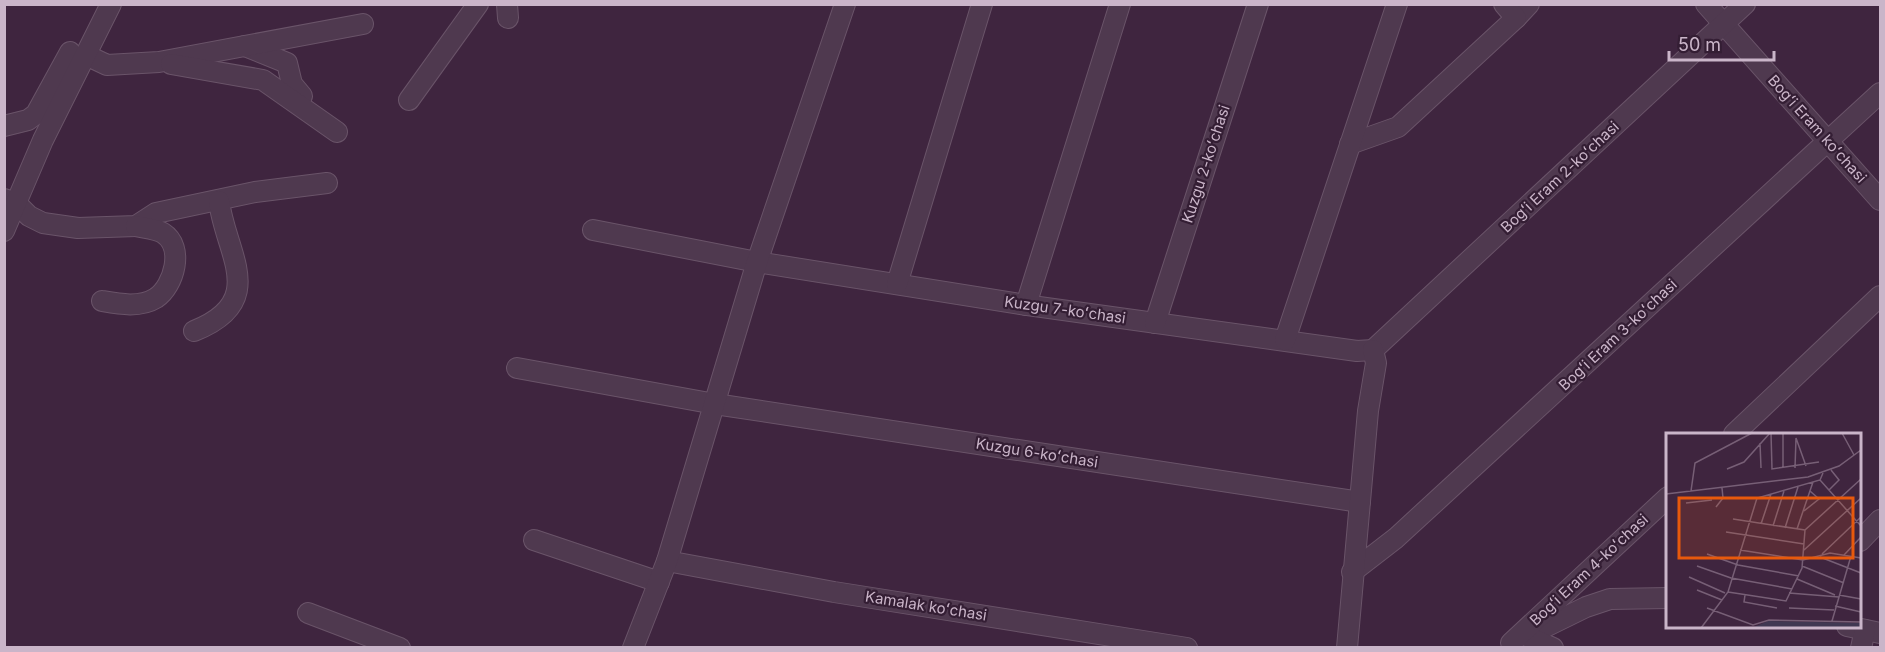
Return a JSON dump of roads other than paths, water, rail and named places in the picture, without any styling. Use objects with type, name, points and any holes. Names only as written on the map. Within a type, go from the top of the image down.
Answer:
[{"type":"street","points":[[4,126],[28,120],[36,114],[111,4]]},
{"type":"street","points":[[409,99],[478,4]]},
{"type":"street","points":[[633,648],[667,561],[757,262],[845,4]]},
{"type":"street","points":[[897,284],[982,4]]},
{"type":"street","points":[[1026,305],[1120,4]]},
{"type":"street","name":"Kuzgu 2-koʻchasi","points":[[1155,323],[1258,4]]},
{"type":"street","points":[[1285,340],[1397,4]]},
{"type":"street","name":"Bogʻi Eram koʻchasi","points":[[1706,4],[1881,200]]},
{"type":"street","name":"Bogʻi Eram 2-koʻchasi","points":[[1373,350],[1745,4]]},
{"type":"street","points":[[1350,144],[1398,127],[1516,9]]},
{"type":"street","points":[[78,54],[107,65],[159,63],[242,45],[363,24]]},
{"type":"street","points":[[242,45],[287,63],[291,81],[302,96]]},
{"type":"street","points":[[4,231],[10,201],[43,140],[78,54]]},
{"type":"street","points":[[159,63],[263,80],[336,132]]},
{"type":"street","name":"Bogʻi Eram 3-koʻchasi","points":[[1353,572],[1396,538],[1881,93]]},
{"type":"street","points":[[136,226],[156,213],[255,192],[327,183]]},
{"type":"street","points":[[10,201],[28,216],[43,223],[78,228],[136,226],[163,234],[171,243],[175,255],[173,274],[165,290],[155,299],[140,304],[102,302]]},
{"type":"street","points":[[194,331],[214,323],[228,309],[236,290],[238,266],[232,243],[222,220],[219,201]]},
{"type":"street","name":"Kuzgu 7-koʻchasi","points":[[593,230],[757,262],[1026,305],[1357,351],[1373,350]]},
{"type":"street","points":[[1736,433],[1881,296]]},
{"type":"street","points":[[1347,648],[1360,502],[1376,363],[1373,350]]},
{"type":"street","name":"Kuzgu 6-koʻchasi","points":[[517,368],[715,404],[1360,502]]},
{"type":"street","name":"Bogʻi Eram 4-koʻchasi","points":[[1512,642],[1666,498]]},
{"type":"street","points":[[1861,540],[1881,520]]},
{"type":"street","points":[[534,540],[659,582]]},
{"type":"street","name":"Kamalak koʻchasi","points":[[667,561],[834,592],[1187,648]]},
{"type":"street","points":[[1512,642],[1586,607],[1610,599],[1666,598]]},
{"type":"street","points":[[308,613],[400,648]]},
{"type":"street","points":[[1512,642],[1552,648]]}]
